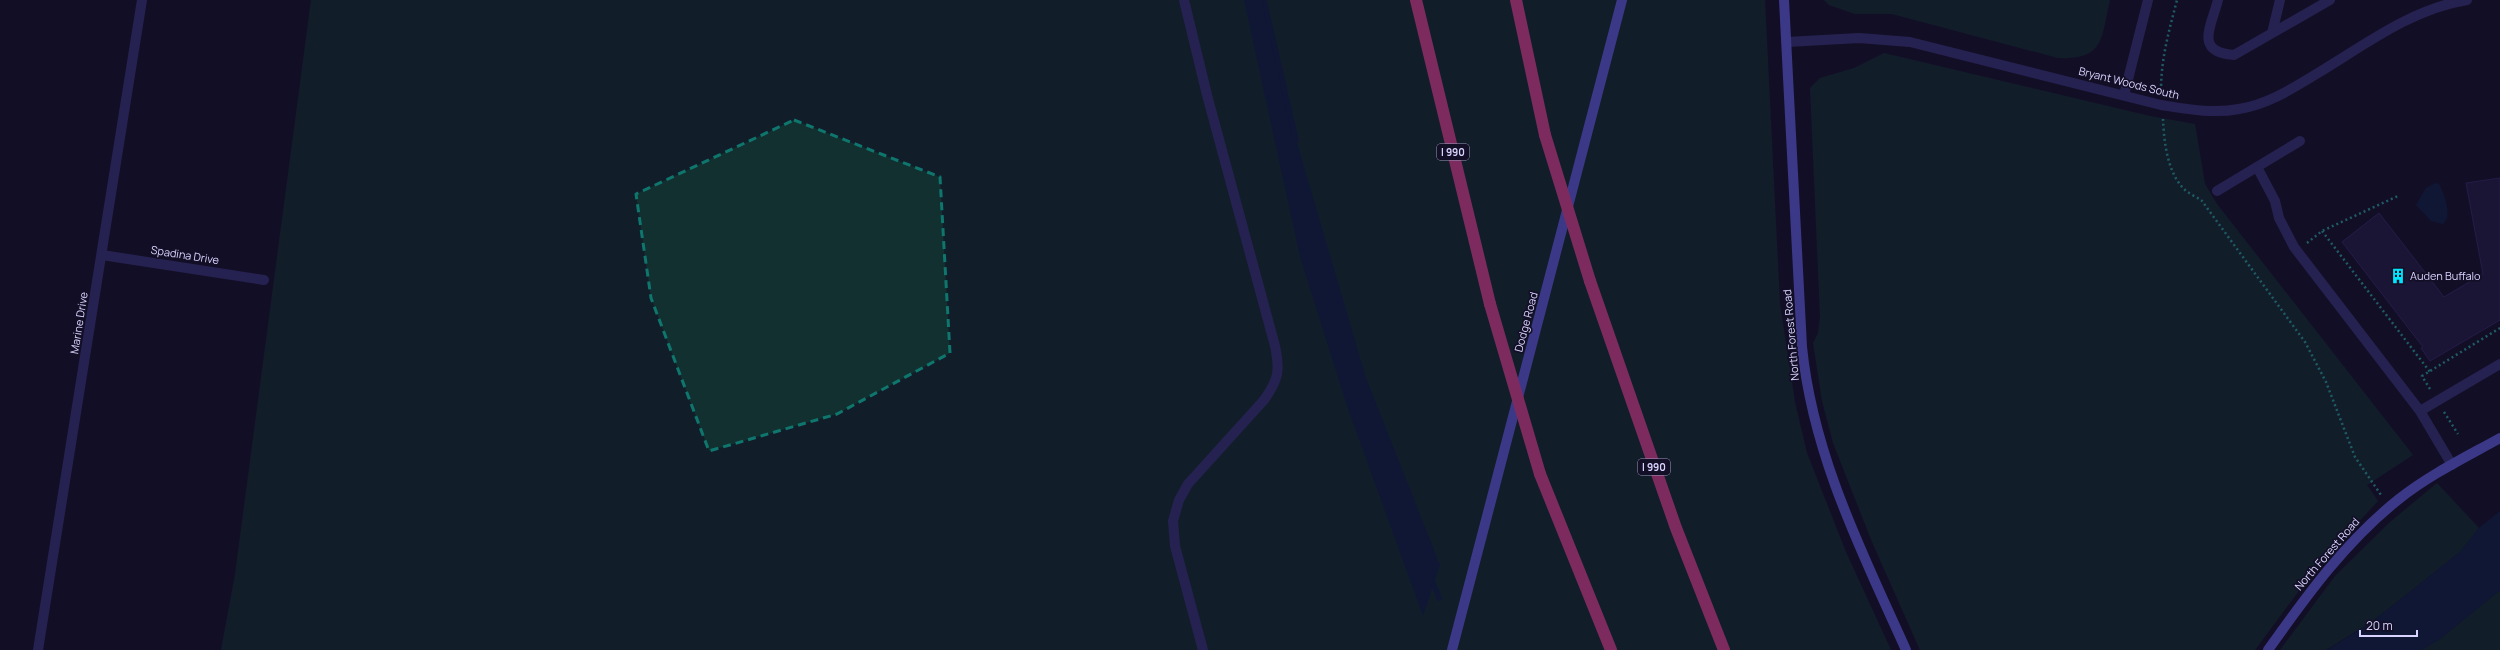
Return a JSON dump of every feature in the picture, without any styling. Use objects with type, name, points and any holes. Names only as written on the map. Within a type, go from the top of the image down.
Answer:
[{"type":"highway","name":"I 990","points":[[1416,0],[1490,304],[1540,474],[1611,650]]},
{"type":"highway","name":"I 990","points":[[1516,0],[1545,135],[1590,281],[1676,528],[1724,650]]},
{"type":"street","name":"Marine Drive","points":[[38,650],[142,0]]},
{"type":"street","points":[[1184,0],[1207,95],[1275,346],[1279,367],[1274,386],[1188,484],[1179,500],[1173,521],[1175,546],[1203,650]]},
{"type":"street","name":"Dodge Road","points":[[1452,650],[1622,0]]},
{"type":"street","name":"North Forest Road","points":[[1784,0],[1802,347],[1809,402],[1821,448],[1840,500],[1906,650]]},
{"type":"street","points":[[2124,95],[2148,0]]},
{"type":"street","points":[[2218,0],[2208,42],[2211,49],[2219,54],[2234,55],[2330,0]]},
{"type":"street","points":[[2272,34],[2280,0]]},
{"type":"street","name":"Bryant Woods South","points":[[1787,42],[1859,38],[1898,40],[2161,105],[2192,110],[2231,111],[2253,106],[2298,85],[2415,15],[2446,3],[2467,0]]},
{"type":"street","points":[[2217,191],[2300,141]]},
{"type":"street","points":[[2257,167],[2275,201],[2279,218],[2294,247],[2420,411],[2452,465]]},
{"type":"street","name":"Spadina Drive","points":[[102,254],[264,280]]},
{"type":"street","points":[[2420,411],[2500,364]]},
{"type":"street","name":"North Forest Road","points":[[2268,650],[2340,555],[2390,506],[2413,489],[2500,438]]},
{"type":"path","points":[[2161,91],[2162,63],[2166,38],[2177,0]]},
{"type":"path","points":[[2163,118],[2163,134],[2170,166],[2184,189],[2202,201],[2305,342],[2326,382],[2355,457],[2390,506]]},
{"type":"path","points":[[2308,242],[2322,231],[2398,196]]},
{"type":"path","points":[[2322,231],[2430,372]]},
{"type":"path","points":[[2432,391],[2422,376],[2500,328]]},
{"type":"path","points":[[2444,411],[2458,434]]},
{"type":"highlighted area","points":[[794,120],[940,177],[950,353],[837,414],[709,451],[651,298],[636,194]]},
{"type":"green space","points":[[311,0],[1765,0],[1780,304],[1795,402],[1807,453],[1846,552],[1891,650],[221,650],[235,574]]},
{"type":"green space","points":[[1824,0],[2110,0],[2102,36],[2093,51],[2073,58],[2058,58],[1892,14],[1855,14],[1829,5]]},
{"type":"green space","points":[[1884,53],[2150,116],[2195,124],[2205,184],[2217,204],[2413,455],[2367,485],[2378,501],[2315,569],[2255,650],[1920,650],[1872,542],[1833,443],[1822,401],[1813,343],[1818,333],[1820,317],[1810,88],[1820,78],[1854,68]]},
{"type":"green space","points":[[2437,483],[2479,528],[2460,552],[2373,621],[2326,650],[2280,650],[2335,576],[2390,522]]},
{"type":"green space","points":[[2500,590],[2500,650],[2421,650],[2440,639]]},
{"type":"water","points":[[1244,0],[1264,0],[1295,136],[1366,378],[1440,565],[1423,616],[1348,409],[1300,257]]},
{"type":"water","points":[[2435,183],[2439,184],[2447,205],[2447,218],[2443,224],[2431,221],[2416,205],[2426,188]]},
{"type":"water","points":[[2500,511],[2500,590],[2440,639],[2421,650],[2327,650],[2372,622],[2460,552],[2479,528]]},
{"type":"building","name":"Auden Buffalo","points":[[2500,178],[2500,320],[2430,361],[2421,348],[2423,347],[2342,242],[2379,213],[2444,297],[2483,274],[2466,183]]},
{"type":"waterway","points":[[1264,0],[1296,140]]},
{"type":"waterway","points":[[1431,577],[1439,598]]},
{"type":"place","name":"Auden Buffalo","points":[[2398,276]]}]
